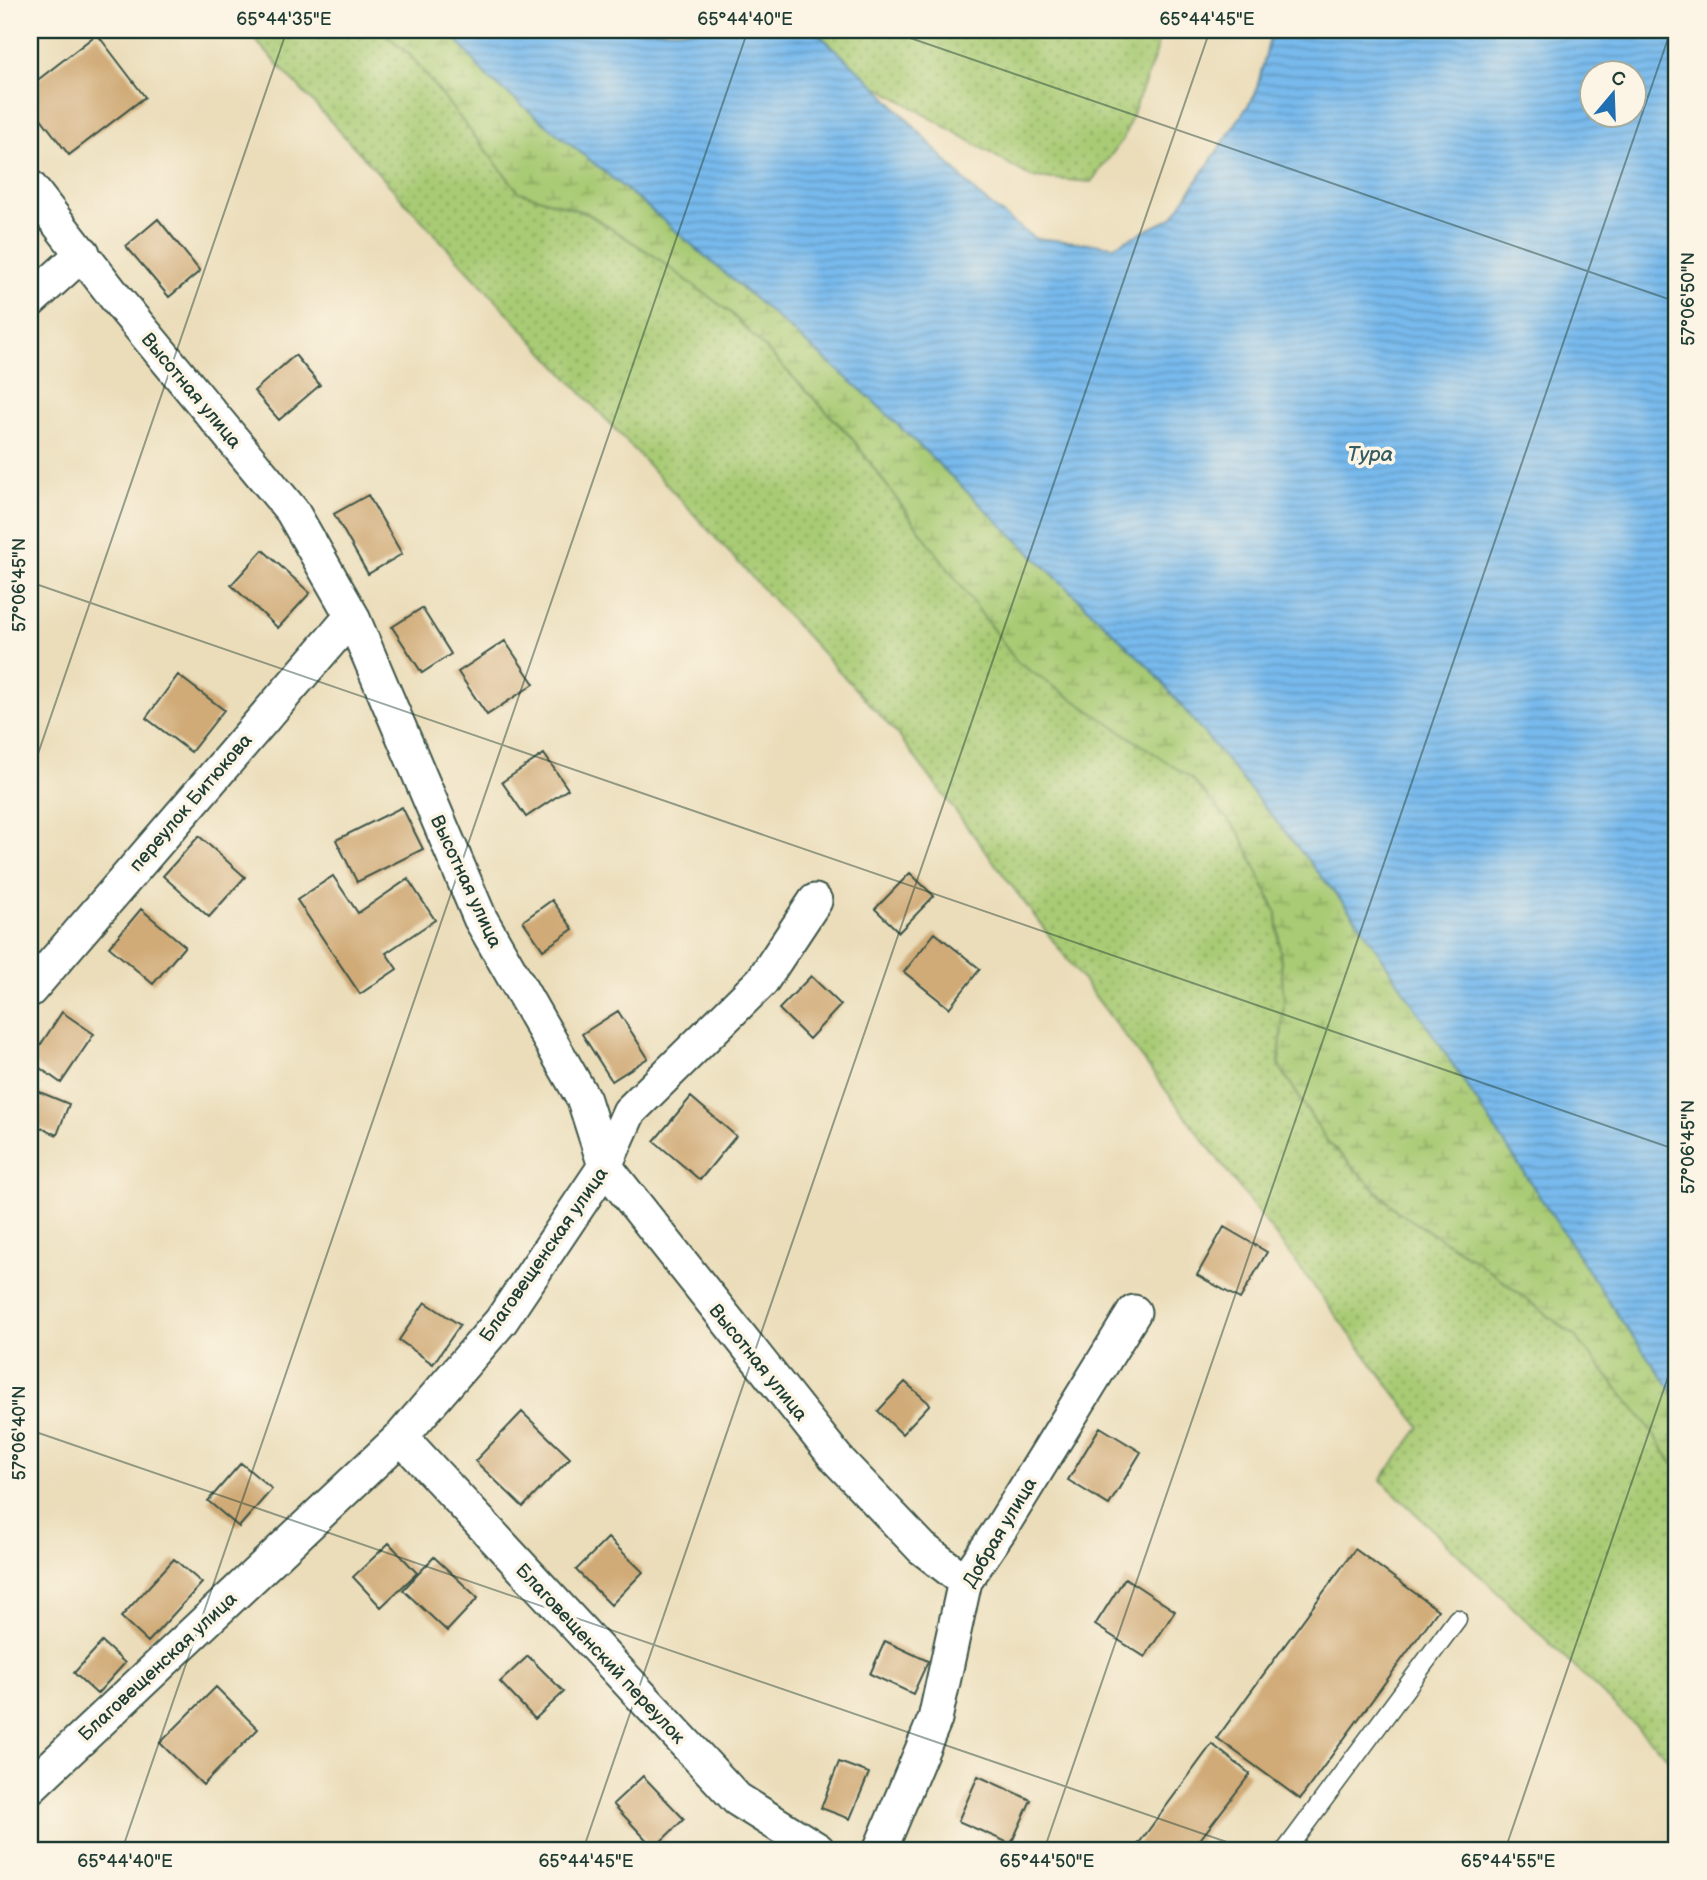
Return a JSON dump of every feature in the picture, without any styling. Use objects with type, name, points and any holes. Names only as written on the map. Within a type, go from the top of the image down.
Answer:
[{"type":"street","name":"Высотная улица","points":[[30,187],[119,302],[292,511],[352,616],[480,918],[584,1100],[605,1166],[837,1459],[922,1548],[965,1581]]},
{"type":"street","points":[[30,301],[83,253]]},
{"type":"street","name":"переулок Битюкова","points":[[30,990],[352,616]]},
{"type":"street","name":"Благовещенская улица","points":[[30,1787],[401,1437],[501,1321],[605,1166],[629,1112],[762,981],[815,901]]},
{"type":"street","name":"Добрая улица","points":[[880,1850],[935,1719],[965,1581],[1001,1528],[1134,1312]]},
{"type":"street","name":"Благовещенский переулок","points":[[401,1437],[737,1800],[818,1850]]},
{"type":"lane","points":[[1286,1850],[1457,1619]]},
{"type":"green space","points":[[246,30],[381,30],[410,55],[518,191],[586,213],[653,255],[731,313],[851,437],[938,555],[1107,721],[1191,778],[1240,833],[1277,914],[1284,1001],[1279,1065],[1327,1141],[1397,1211],[1478,1262],[1576,1337],[1645,1422],[1677,1469],[1677,1766],[1381,1480],[1420,1427],[898,735]]},
{"type":"green space","points":[[381,30],[449,30],[486,76],[644,204],[868,396],[1152,670],[1358,921],[1625,1326],[1677,1397],[1677,1469],[1645,1422],[1576,1337],[1478,1262],[1397,1211],[1327,1141],[1279,1065],[1284,1001],[1277,914],[1240,833],[1191,778],[1017,662],[851,437],[731,313],[653,255],[587,213],[519,192],[410,55]]},
{"type":"green space","points":[[814,30],[1160,30],[1156,53],[1123,139],[1091,182],[1031,177],[875,85]]},
{"type":"water","name":"Тура","points":[[449,30],[814,30],[875,85],[979,196],[1034,238],[1114,246],[1172,218],[1255,95],[1272,30],[1677,30],[1677,1397],[1625,1326],[1358,921],[1152,670],[868,396],[644,204],[486,76]]},
{"type":"building","points":[[97,34],[145,97],[69,155],[30,104],[30,86]]},
{"type":"building","points":[[158,219],[200,271],[169,297],[126,246]]},
{"type":"building","points":[[295,355],[320,385],[279,420],[254,391]]},
{"type":"building","points":[[368,495],[402,554],[368,574],[334,514]]},
{"type":"building","points":[[263,550],[310,593],[278,628],[231,585]]},
{"type":"building","points":[[422,608],[451,654],[422,673],[392,627]]},
{"type":"building","points":[[505,641],[534,684],[487,715],[458,672]]},
{"type":"building","points":[[178,675],[224,710],[191,752],[146,718]]},
{"type":"building","points":[[544,754],[568,789],[526,817],[502,782]]},
{"type":"building","points":[[402,807],[423,849],[357,882],[336,840]]},
{"type":"building","points":[[199,836],[245,877],[209,917],[163,876]]},
{"type":"building","points":[[910,873],[934,896],[899,932],[875,909]]},
{"type":"building","points":[[333,876],[358,913],[408,879],[435,920],[386,953],[397,969],[360,994],[297,900]]},
{"type":"building","points":[[552,900],[573,929],[543,950],[523,921]]},
{"type":"building","points":[[141,909],[185,946],[153,984],[109,947]]},
{"type":"building","points":[[935,933],[980,969],[949,1008],[904,972]]},
{"type":"building","points":[[811,976],[841,1005],[809,1039],[779,1009]]},
{"type":"building","points":[[618,1011],[648,1058],[612,1081],[582,1034]]},
{"type":"building","points":[[62,1012],[94,1034],[61,1083],[30,1061]]},
{"type":"building","points":[[30,1088],[69,1104],[57,1135],[30,1123]]},
{"type":"building","points":[[691,1097],[736,1136],[700,1180],[654,1141]]},
{"type":"building","points":[[1224,1227],[1267,1252],[1240,1299],[1197,1275]]},
{"type":"building","points":[[425,1302],[460,1325],[433,1364],[399,1340]]},
{"type":"building","points":[[905,1382],[930,1404],[902,1434],[878,1411]]},
{"type":"building","points":[[522,1412],[570,1458],[523,1507],[475,1461]]},
{"type":"building","points":[[1100,1427],[1141,1452],[1109,1505],[1068,1480]]},
{"type":"building","points":[[241,1463],[272,1489],[239,1527],[208,1501]]},
{"type":"building","points":[[608,1538],[643,1572],[611,1605],[576,1570]]},
{"type":"building","points":[[389,1543],[417,1573],[381,1607],[353,1577]]},
{"type":"building","points":[[1355,1549],[1438,1610],[1300,1799],[1217,1738]]},
{"type":"building","points":[[434,1557],[478,1598],[447,1631],[403,1590]]},
{"type":"building","points":[[174,1559],[202,1583],[148,1642],[121,1617]]},
{"type":"building","points":[[1125,1578],[1175,1611],[1145,1657],[1095,1625]]},
{"type":"building","points":[[885,1641],[928,1661],[913,1694],[870,1674]]},
{"type":"building","points":[[102,1642],[125,1663],[97,1694],[74,1673]]},
{"type":"building","points":[[528,1656],[564,1692],[535,1719],[500,1682]]},
{"type":"building","points":[[216,1687],[258,1729],[203,1785],[160,1743]]},
{"type":"building","points":[[1212,1744],[1250,1774],[1192,1850],[1134,1850]]},
{"type":"building","points":[[839,1762],[869,1773],[850,1819],[821,1808]]},
{"type":"building","points":[[643,1776],[684,1819],[654,1848],[613,1804]]},
{"type":"building","points":[[978,1776],[1031,1800],[1011,1844],[958,1821]]}]
